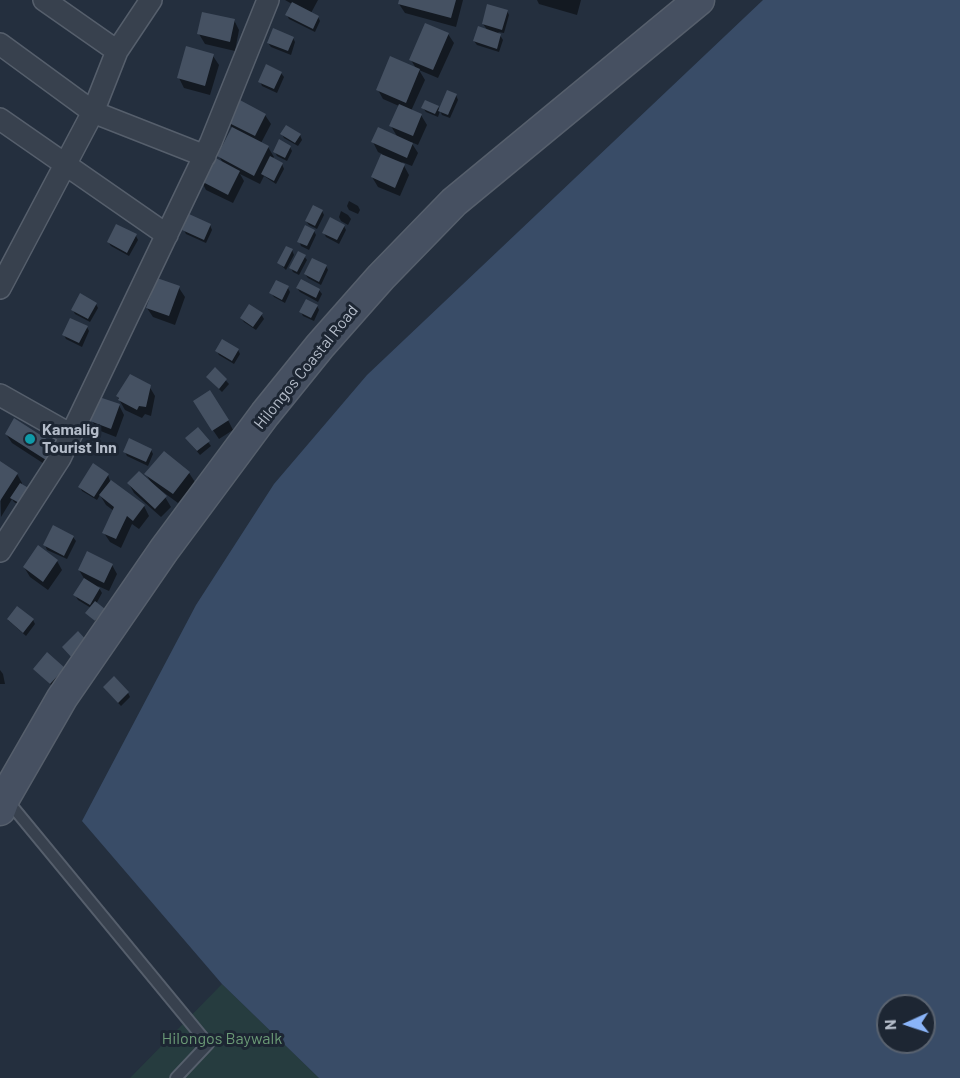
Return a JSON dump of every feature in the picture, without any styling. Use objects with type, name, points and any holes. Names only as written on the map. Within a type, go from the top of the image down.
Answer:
[{"type":"street","points":[[44,0],[117,51]]},
{"type":"street","points":[[0,288],[93,112],[117,51],[151,0]]},
{"type":"street","points":[[0,551],[60,458],[205,156],[268,0]]},
{"type":"street","name":"Hilongos Coastal Road","points":[[2,799],[62,698],[164,550],[265,414],[320,346],[381,277],[454,202],[699,0]]},
{"type":"street","points":[[0,44],[93,112],[205,156]]},
{"type":"street","points":[[0,119],[167,235]]},
{"type":"street","points":[[0,395],[71,435]]},
{"type":"lane","points":[[2,799],[208,1044],[176,1078]]},
{"type":"green space","name":"Hilongos Baywalk","points":[[222,984],[319,1078],[130,1078]]},
{"type":"water","points":[[763,0],[960,0],[960,1078],[319,1078],[222,984],[82,821],[196,605],[274,484],[367,375]]},
{"type":"building","points":[[399,0],[456,0],[451,18],[398,4]]},
{"type":"building","points":[[292,2],[319,16],[313,29],[285,15]]},
{"type":"building","points":[[487,4],[508,10],[502,30],[482,24]]},
{"type":"building","points":[[202,12],[235,19],[230,42],[197,34]]},
{"type":"building","points":[[425,23],[449,33],[433,70],[409,60]]},
{"type":"building","points":[[478,26],[501,34],[497,49],[473,41]]},
{"type":"building","points":[[273,28],[294,37],[288,51],[267,43]]},
{"type":"building","points":[[186,46],[214,54],[205,86],[177,78]]},
{"type":"building","points":[[390,56],[420,69],[406,103],[376,90]]},
{"type":"building","points":[[266,64],[282,72],[274,89],[258,82]]},
{"type":"building","points":[[447,90],[457,94],[448,115],[438,111]]},
{"type":"building","points":[[238,99],[266,114],[255,136],[227,122]]},
{"type":"building","points":[[425,100],[439,106],[435,114],[421,108]]},
{"type":"building","points":[[399,104],[422,114],[413,136],[389,126]]},
{"type":"building","points":[[286,125],[301,134],[295,143],[280,134]]},
{"type":"building","points":[[232,127],[269,146],[254,176],[217,156]]},
{"type":"building","points":[[378,127],[413,143],[407,158],[371,142]]},
{"type":"building","points":[[279,139],[291,146],[285,158],[273,152]]},
{"type":"building","points":[[381,154],[405,164],[395,188],[371,177]]},
{"type":"building","points":[[212,156],[240,171],[228,195],[199,180]]},
{"type":"building","points":[[270,156],[283,163],[274,181],[261,174]]},
{"type":"building","points":[[313,205],[323,210],[315,226],[305,221]]},
{"type":"building","points":[[189,214],[211,224],[204,240],[182,230]]},
{"type":"building","points":[[330,217],[345,225],[337,240],[322,233]]},
{"type":"building","points":[[116,224],[137,234],[127,253],[107,242]]},
{"type":"building","points":[[305,225],[315,230],[307,246],[297,242]]},
{"type":"building","points":[[286,246],[293,249],[284,267],[277,263]]},
{"type":"building","points":[[298,251],[306,255],[297,272],[289,268]]},
{"type":"building","points":[[312,258],[327,265],[319,282],[304,274]]},
{"type":"building","points":[[157,278],[180,286],[169,316],[146,308]]},
{"type":"building","points":[[301,279],[320,289],[316,298],[296,288]]},
{"type":"building","points":[[276,280],[289,286],[282,300],[269,293]]},
{"type":"building","points":[[80,293],[97,303],[88,319],[71,310]]},
{"type":"building","points":[[306,299],[318,305],[311,318],[299,312]]},
{"type":"building","points":[[249,304],[263,313],[253,327],[240,318]]},
{"type":"building","points":[[70,318],[88,326],[79,343],[62,335]]},
{"type":"building","points":[[222,339],[239,349],[232,361],[215,351]]},
{"type":"building","points":[[215,367],[227,379],[219,389],[206,377]]},
{"type":"building","points":[[130,374],[151,385],[146,407],[139,406],[137,410],[118,400],[116,396]]},
{"type":"building","points":[[210,390],[229,420],[212,431],[193,401]]},
{"type":"building","points":[[99,397],[120,404],[111,429],[90,421]]},
{"type":"building","name":"Kamalig Tourist Inn","points":[[14,418],[56,445],[46,460],[5,434]]},
{"type":"building","points":[[198,427],[210,441],[197,451],[185,438]]},
{"type":"building","points":[[129,438],[152,449],[146,462],[123,452]]},
{"type":"building","points":[[164,451],[190,472],[173,494],[144,474]]},
{"type":"building","points":[[0,461],[18,473],[0,501]]},
{"type":"building","points":[[93,463],[109,474],[94,497],[78,487]]},
{"type":"building","points":[[139,471],[167,496],[155,509],[127,483]]},
{"type":"building","points":[[111,480],[145,505],[133,521],[127,516],[116,539],[102,533],[114,507],[99,495]]},
{"type":"building","points":[[20,483],[32,490],[23,505],[10,498]]},
{"type":"building","points":[[53,525],[74,536],[64,556],[43,545]]},
{"type":"building","points":[[38,545],[58,560],[43,582],[23,567]]},
{"type":"building","points":[[87,551],[113,564],[104,583],[78,570]]},
{"type":"building","points":[[84,578],[100,588],[90,605],[73,595]]},
{"type":"building","points":[[95,601],[105,609],[95,621],[85,613]]},
{"type":"building","points":[[17,606],[34,619],[23,633],[7,619]]},
{"type":"building","points":[[78,631],[89,643],[73,659],[62,647]]},
{"type":"building","points":[[47,652],[65,668],[50,684],[33,669]]},
{"type":"building","points":[[114,676],[129,692],[118,703],[103,687]]},
{"type":"place","name":"Kamalig Tourist Inn","points":[[30,439]]}]
